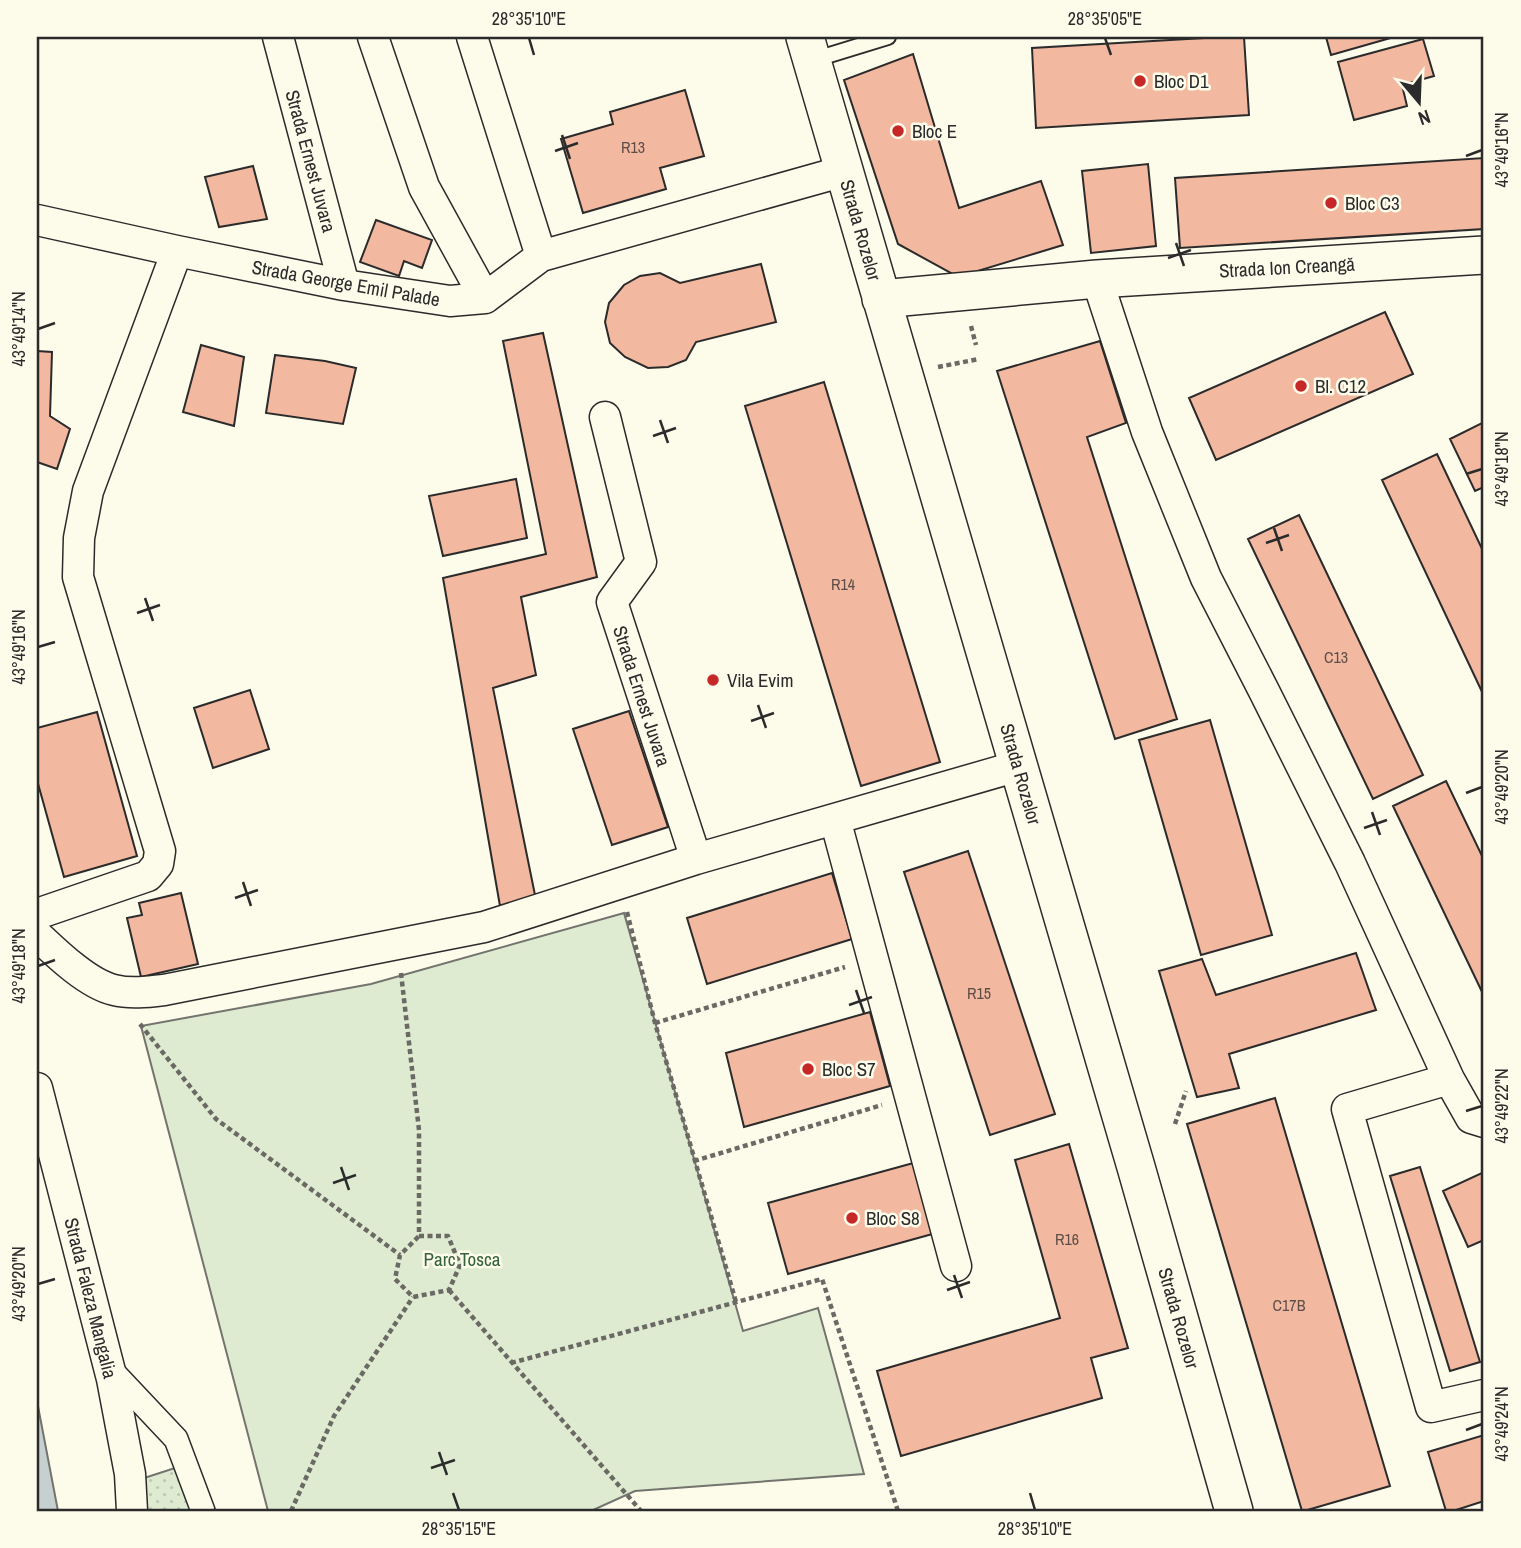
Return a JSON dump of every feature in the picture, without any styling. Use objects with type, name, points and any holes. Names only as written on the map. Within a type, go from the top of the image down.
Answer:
[{"type":"street","name":"Strada Ernest Juvara","points":[[278,37],[344,285]]},
{"type":"street","points":[[373,37],[424,187],[485,298],[541,256],[844,171]]},
{"type":"street","points":[[472,37],[541,256]]},
{"type":"street","name":"Strada Rozelor","points":[[808,49],[1234,1511]]},
{"type":"street","name":"Strada George Emil Palade","points":[[37,220],[344,285],[450,301],[485,298]]},
{"type":"street","points":[[37,914],[148,876],[158,864],[160,850],[78,577],[79,538],[88,491],[177,251]]},
{"type":"street","name":"Strada Ion Creangă","points":[[881,299],[1097,279],[1484,255]]},
{"type":"street","points":[[1097,279],[1147,432],[1206,578],[1350,863],[1449,1079],[1471,1118],[1484,1122]]},
{"type":"street","name":"Strada Ernest Juvara","points":[[605,417],[641,562],[612,602],[696,859]]},
{"type":"street","points":[[37,935],[90,980],[113,990],[139,993],[164,990],[484,927],[696,859],[1018,766]]},
{"type":"street","points":[[835,819],[956,1266]]},
{"type":"street","points":[[1449,1079],[1347,1110],[1431,1407],[1484,1395]]},
{"type":"street","name":"Strada Faleza Mangalia","points":[[37,1088],[110,1368],[130,1474],[132,1511]]},
{"type":"street","points":[[110,1368],[176,1438],[203,1511]]},
{"type":"lane","points":[[808,49],[888,37]]},
{"type":"path","points":[[969,320],[976,345]]},
{"type":"path","points":[[927,369],[979,359]]},
{"type":"path","points":[[620,884],[655,1023],[736,1302]]},
{"type":"path","points":[[398,944],[419,1130],[419,1236],[400,1255],[395,1279],[414,1297]]},
{"type":"path","points":[[655,1023],[873,958]]},
{"type":"path","points":[[113,990],[216,1119],[400,1255]]},
{"type":"path","points":[[1175,1124],[1186,1091]]},
{"type":"path","points":[[694,1161],[910,1097]]},
{"type":"path","points":[[419,1236],[448,1236],[460,1265],[449,1290]]},
{"type":"path","points":[[511,1363],[822,1279],[898,1511]]},
{"type":"path","points":[[292,1511],[334,1416],[414,1297],[449,1290]]},
{"type":"path","points":[[449,1290],[641,1511]]},
{"type":"green space","name":"Parc Tosca","points":[[624,913],[743,1331],[818,1308],[864,1474],[635,1491],[591,1511],[268,1511],[141,1026],[371,984]]},
{"type":"green space","points":[[178,1467],[192,1511],[140,1511],[138,1480]]},
{"type":"shaded area","points":[[37,1401],[58,1511],[37,1511]]},
{"type":"building","name":"Bloc D1","points":[[1244,37],[1249,115],[1036,128],[1032,48]]},
{"type":"building","points":[[1326,37],[1394,37],[1331,55]]},
{"type":"building","points":[[1423,39],[1434,76],[1402,85],[1407,106],[1354,120],[1338,62]]},
{"type":"building","name":"Bloc E","points":[[913,54],[959,208],[1041,181],[1063,245],[958,277],[898,244],[844,80]]},
{"type":"building","points":[[685,90],[704,156],[660,168],[666,189],[583,213],[561,139],[613,124],[610,112]]},
{"type":"building","name":"Bloc C3","points":[[1484,158],[1484,229],[1180,248],[1175,178]]},
{"type":"building","points":[[1148,164],[1156,246],[1091,253],[1082,171]]},
{"type":"building","points":[[253,166],[267,219],[219,227],[205,177]]},
{"type":"building","points":[[376,220],[432,240],[422,268],[404,261],[399,276],[360,262]]},
{"type":"building","points":[[761,264],[776,322],[696,342],[686,360],[668,367],[648,368],[625,357],[610,343],[605,322],[609,303],[624,285],[640,276],[660,273],[680,283]]},
{"type":"building","name":"Bl. C12","points":[[1385,312],[1413,374],[1216,460],[1189,398]]},
{"type":"building","points":[[543,333],[597,577],[521,597],[536,675],[493,688],[536,900],[500,906],[443,578],[546,554],[503,341]]},
{"type":"building","points":[[1100,341],[1126,423],[1087,437],[1177,719],[1115,739],[997,371]]},
{"type":"building","points":[[201,345],[244,357],[234,426],[183,412]]},
{"type":"building","points":[[37,351],[52,352],[50,416],[70,429],[57,469],[37,462]]},
{"type":"building","points":[[275,355],[356,368],[343,424],[266,413]]},
{"type":"building","points":[[824,382],[940,762],[861,786],[745,406]]},
{"type":"building","points":[[1484,422],[1484,487],[1475,491],[1450,439]]},
{"type":"building","points":[[1437,454],[1484,553],[1484,696],[1382,480]]},
{"type":"building","points":[[516,479],[527,538],[443,556],[429,496]]},
{"type":"building","points":[[1299,515],[1423,775],[1373,799],[1248,539]]},
{"type":"building","points":[[250,690],[269,749],[213,768],[194,708]]},
{"type":"building","points":[[629,711],[668,827],[612,845],[573,729]]},
{"type":"building","points":[[97,712],[137,856],[64,877],[37,780],[37,728]]},
{"type":"building","points":[[1210,720],[1272,935],[1201,955],[1139,740]]},
{"type":"building","points":[[1446,781],[1484,860],[1484,996],[1393,806]]},
{"type":"building","points":[[968,851],[1055,1114],[990,1135],[904,872]]},
{"type":"building","points":[[832,873],[852,939],[707,984],[687,918]]},
{"type":"building","points":[[181,893],[198,964],[141,977],[127,918],[142,915],[139,903]]},
{"type":"building","points":[[1356,953],[1376,1010],[1229,1054],[1239,1088],[1197,1097],[1159,971],[1202,959],[1216,995]]},
{"type":"building","name":"Bloc S7","points":[[870,1012],[890,1086],[744,1127],[726,1053]]},
{"type":"building","points":[[1275,1098],[1390,1486],[1304,1511],[1187,1124]]},
{"type":"building","points":[[1069,1144],[1128,1348],[1091,1358],[1102,1398],[901,1456],[877,1371],[1060,1318],[1015,1160]]},
{"type":"building","name":"Bloc S8","points":[[917,1162],[936,1233],[788,1274],[768,1203]]},
{"type":"building","points":[[1420,1167],[1480,1362],[1450,1371],[1390,1176]]},
{"type":"building","points":[[1484,1172],[1484,1240],[1468,1247],[1443,1191]]},
{"type":"building","points":[[1484,1435],[1484,1501],[1446,1511],[1428,1452]]},
{"type":"place","name":"Bloc D1","points":[[1140,81]]},
{"type":"place","name":"Bloc E","points":[[898,131]]},
{"type":"place","name":"Bloc C3","points":[[1331,203]]},
{"type":"place","name":"Bl. C12","points":[[1301,386]]},
{"type":"place","name":"Vila Evim","points":[[713,680]]},
{"type":"place","name":"Bloc S7","points":[[808,1069]]},
{"type":"place","name":"Bloc S8","points":[[852,1218]]}]
